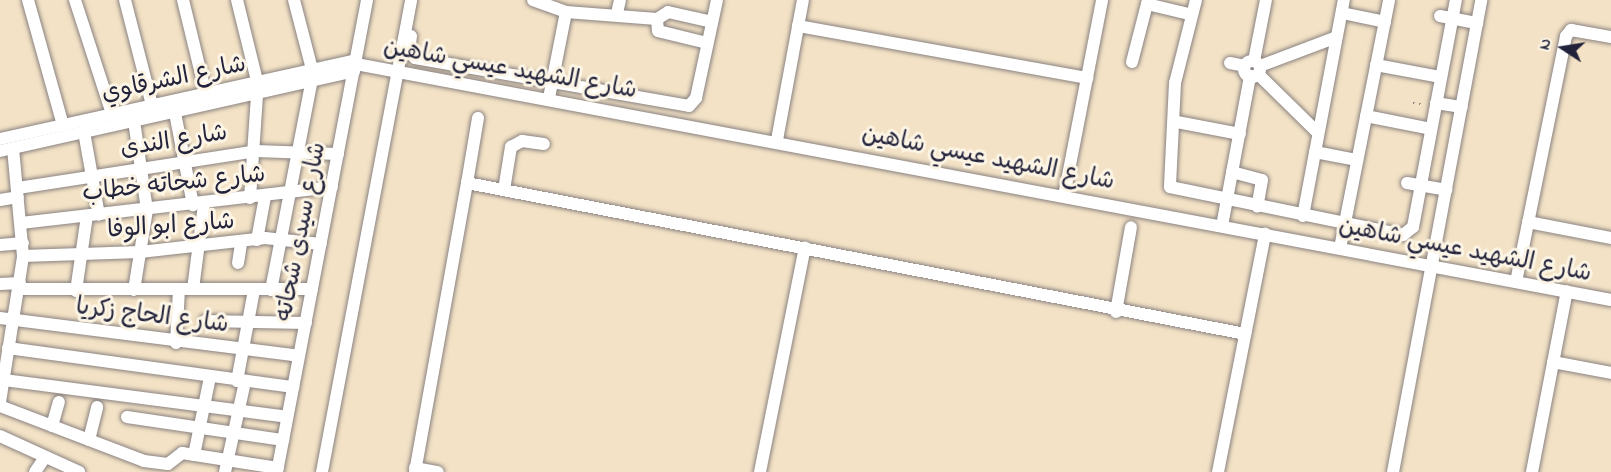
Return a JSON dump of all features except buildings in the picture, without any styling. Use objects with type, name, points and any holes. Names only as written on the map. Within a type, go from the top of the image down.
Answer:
[{"type":"street","points":[[28,0],[63,125]]},
{"type":"street","points":[[75,0],[112,114]]},
{"type":"street","points":[[125,0],[152,105]]},
{"type":"street","points":[[183,0],[206,94]]},
{"type":"street","points":[[237,0],[258,89],[256,151],[250,198]]},
{"type":"street","points":[[271,290],[312,75],[294,0]]},
{"type":"street","name":"شارع سيدى شحاته","points":[[277,470],[367,0]]},
{"type":"street","points":[[322,472],[411,0]]},
{"type":"street","points":[[419,0],[411,55],[689,106],[696,98],[717,0]]},
{"type":"street","points":[[533,0],[566,12],[618,6],[657,19]]},
{"type":"street","points":[[777,140],[803,0]]},
{"type":"street","points":[[1064,196],[1102,0]]},
{"type":"street","points":[[1196,0],[1189,14],[1175,83],[1177,122],[1170,187],[1227,201],[1406,235],[1420,186],[1441,77],[1446,17],[1456,0]]},
{"type":"street","points":[[1222,226],[1265,1],[1252,0]]},
{"type":"street","points":[[1303,216],[1315,152],[1316,131],[1334,38],[1344,0]]},
{"type":"street","points":[[1340,248],[1389,0]]},
{"type":"street","points":[[1393,472],[1482,0]]},
{"type":"street","points":[[1132,62],[1147,2],[1189,14]]},
{"type":"street","points":[[549,98],[566,12]]},
{"type":"street","points":[[657,19],[668,12],[712,22]]},
{"type":"street","points":[[1342,13],[1385,22]]},
{"type":"street","points":[[1446,17],[1477,23]]},
{"type":"street","points":[[657,19],[658,31],[707,43]]},
{"type":"street","points":[[798,26],[1087,78]]},
{"type":"street","points":[[1516,282],[1567,33],[1611,38]]},
{"type":"street","points":[[1253,69],[1334,38]]},
{"type":"street","points":[[1230,63],[1253,69],[1316,131]]},
{"type":"street","name":"شارع الشرقاوي","points":[[0,140],[13,149],[87,128],[175,112],[355,65]]},
{"type":"street","name":"شارع الشهيد عيسي شاهين","points":[[355,65],[398,70],[777,140],[1611,300]]},
{"type":"street","points":[[1376,65],[1441,77]]},
{"type":"street","name":"شارع الشرقاوي","points":[[0,140],[63,125],[87,128],[112,114],[206,94],[258,89]]},
{"type":"street","points":[[1436,103],[1462,107]]},
{"type":"street","points":[[175,112],[198,204],[198,247],[193,289]]},
{"type":"street","points":[[1366,116],[1431,129]]},
{"type":"street","points":[[438,472],[415,470],[478,118]]},
{"type":"street","points":[[134,121],[143,168],[147,210],[134,290]]},
{"type":"street","points":[[1177,122],[1240,134]]},
{"type":"street","points":[[76,291],[82,253],[93,216],[87,128]]},
{"type":"street","points":[[504,190],[511,147],[522,141],[544,144]]},
{"type":"street","points":[[13,149],[23,256],[19,286],[6,319],[8,348],[0,404],[89,440],[171,468],[180,453],[194,455],[227,466],[277,470]]},
{"type":"street","name":"شارع الندى","points":[[0,200],[18,193],[92,176],[187,159],[256,151],[298,150],[338,154]]},
{"type":"street","points":[[1315,152],[1357,160]]},
{"type":"street","points":[[1232,172],[1262,180],[1257,207]]},
{"type":"street","points":[[467,183],[805,247],[1116,312],[1245,334]]},
{"type":"street","points":[[1407,183],[1446,190]]},
{"type":"street","name":"شارع شحاته خطاب","points":[[21,223],[265,197],[332,186]]},
{"type":"street","points":[[258,240],[265,197]]},
{"type":"street","points":[[1528,222],[1611,238]]},
{"type":"street","points":[[1116,312],[1131,227]]},
{"type":"street","points":[[1218,472],[1265,234]]},
{"type":"street","name":"شارع ابو الوفا","points":[[23,256],[140,252],[240,244],[258,240],[321,244]]},
{"type":"street","points":[[0,245],[23,243]]},
{"type":"street","points":[[238,263],[240,244]]},
{"type":"street","points":[[760,472],[805,247]]},
{"type":"street","points":[[0,285],[76,291],[312,289]]},
{"type":"street","points":[[176,343],[178,289]]},
{"type":"street","points":[[227,466],[239,410],[243,350],[254,290]]},
{"type":"street","points":[[1532,472],[1567,291]]},
{"type":"street","name":"شارع الحاج زكريا","points":[[6,319],[176,343],[299,356]]},
{"type":"street","points":[[205,321],[248,320],[306,323]]},
{"type":"street","points":[[8,348],[293,387]]},
{"type":"street","points":[[1553,362],[1611,373]]},
{"type":"street","points":[[194,455],[210,377]]},
{"type":"street","points":[[2,382],[287,417]]},
{"type":"street","points":[[52,426],[59,402]]},
{"type":"street","points":[[89,440],[97,407]]},
{"type":"street","points":[[127,417],[283,440]]},
{"type":"street","points":[[0,436],[80,472]]},
{"type":"street","points":[[35,472],[45,457]]}]
